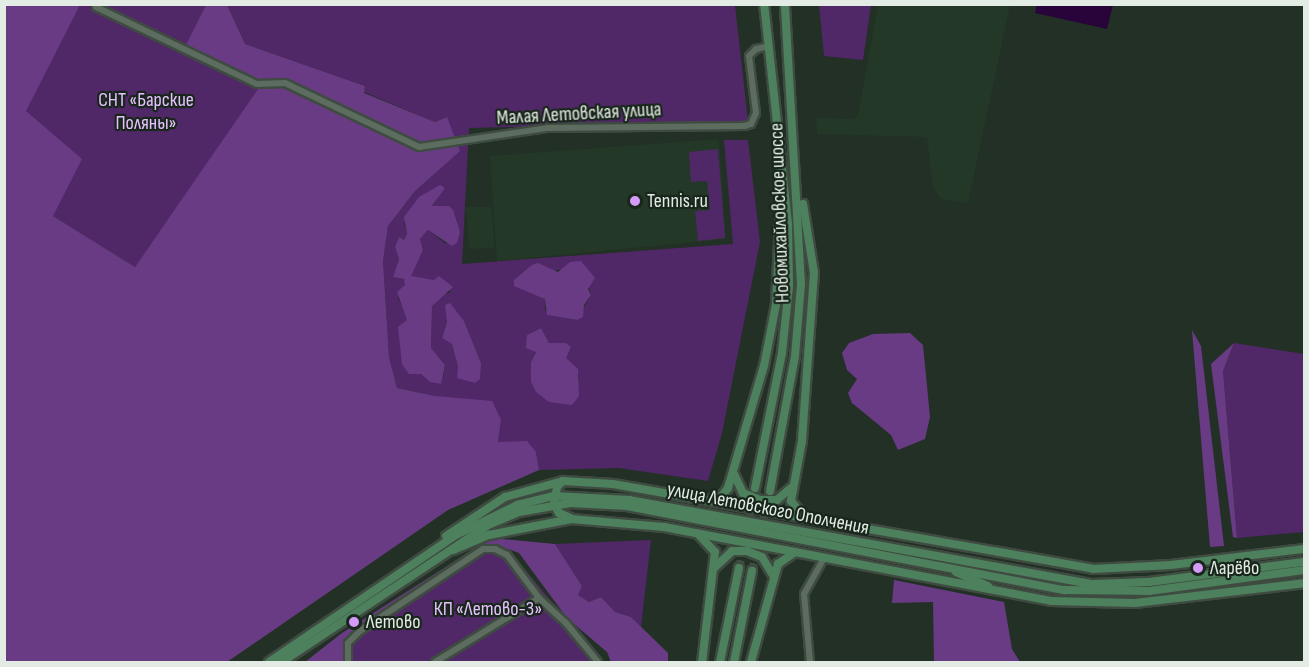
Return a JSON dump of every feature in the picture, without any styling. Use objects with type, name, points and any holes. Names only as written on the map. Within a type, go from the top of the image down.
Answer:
[{"type":"street","name":"Новомихайловское шоссе","points":[[755,488],[787,313],[789,256],[783,177],[764,4]]},
{"type":"street","name":"Новомихайловское шоссе","points":[[770,491],[800,316],[798,178],[785,4]]},
{"type":"street","name":"Малая Летовская улица","points":[[96,7],[257,84],[285,83],[419,147],[547,128],[744,126],[755,120],[756,113],[749,56],[756,49],[769,46]]},
{"type":"street","points":[[703,500],[716,498],[725,492],[764,366],[774,315],[783,177]]},
{"type":"street","points":[[798,178],[814,273],[802,441],[794,484],[793,506],[806,519]]},
{"type":"street","points":[[733,467],[734,479],[743,494],[760,500],[777,500],[794,484]]},
{"type":"street","points":[[563,481],[554,500],[559,513],[571,519]]},
{"type":"street","points":[[424,560],[485,508],[524,490],[563,481],[613,484],[885,534],[1093,569],[1171,565],[1305,549]]},
{"type":"street","name":"улица Летовского Ополчения","points":[[269,663],[424,560],[488,525],[554,500],[629,500],[893,553],[1092,584],[1149,582],[1305,562]]},
{"type":"street","points":[[424,560],[489,535],[571,519],[622,521],[693,532],[1005,593],[1107,605],[1305,583]]},
{"type":"street","points":[[693,532],[713,547],[702,663]]},
{"type":"street","points":[[878,568],[893,553],[885,534]]},
{"type":"street","points":[[348,663],[348,644],[360,631],[483,549],[495,549],[507,555],[539,598],[566,623],[598,663]]},
{"type":"street","points":[[712,571],[725,555],[747,551],[768,564],[774,580]]},
{"type":"street","points":[[751,663],[780,561],[795,552]]},
{"type":"street","name":"улица Летовского Ополчения","points":[[893,553],[942,566],[1065,590],[1120,593],[1305,570]]},
{"type":"street","points":[[810,663],[804,594],[824,558]]},
{"type":"street","name":"улица Летовского Ополчения","points":[[282,663],[424,560]]},
{"type":"street","points":[[942,566],[1005,593]]},
{"type":"street","points":[[720,663],[739,568]]},
{"type":"street","points":[[734,663],[752,571]]},
{"type":"street","points":[[435,663],[539,598]]},
{"type":"shaded area","points":[[1037,4],[1113,5],[1107,29],[1035,13]]},
{"type":"shaded area","points":[[4,5],[80,5],[26,111],[82,159],[53,216],[135,267],[263,82],[186,45],[206,5],[227,5],[245,44],[365,86],[364,93],[435,122],[447,117],[460,151],[415,191],[388,226],[383,261],[389,357],[397,388],[435,396],[492,401],[501,420],[498,442],[527,441],[536,452],[539,470],[448,510],[227,662],[5,662]]},
{"type":"shaded area","points":[[878,5],[1010,5],[968,203],[941,199],[933,188],[927,137],[817,134],[816,118],[854,119],[858,115]]},
{"type":"shaded area","points":[[719,139],[726,239],[497,261],[490,156]]},
{"type":"shaded area","points":[[440,185],[445,188],[432,206],[449,206],[453,210],[460,232],[457,243],[452,246],[428,230],[420,239],[423,250],[411,276],[434,280],[439,276],[453,287],[432,306],[431,348],[445,365],[441,384],[430,382],[421,374],[409,374],[402,364],[398,327],[407,320],[397,292],[405,285],[404,279],[393,277],[399,259],[395,247],[399,237],[404,240],[407,234],[404,217],[419,197]]},
{"type":"shaded area","points":[[466,207],[492,207],[494,248],[469,249]]},
{"type":"shaded area","points":[[581,261],[595,278],[588,289],[591,295],[584,305],[583,317],[577,320],[547,315],[545,299],[514,286],[514,280],[532,265],[538,263],[558,272],[570,262]]},
{"type":"shaded area","points":[[450,303],[464,321],[481,363],[480,379],[475,383],[457,378],[458,367],[452,344],[442,338],[447,322],[445,305]]},
{"type":"shaded area","points":[[541,328],[549,343],[566,343],[571,347],[566,358],[578,369],[579,396],[572,405],[549,402],[536,392],[531,382],[531,362],[536,352],[526,348],[527,335]]},
{"type":"shaded area","points":[[1192,330],[1201,346],[1224,546],[1210,547]]},
{"type":"shaded area","points":[[910,333],[923,345],[930,417],[925,439],[898,450],[891,435],[852,403],[848,393],[857,379],[847,370],[842,353],[849,343],[873,334]]},
{"type":"shaded area","points":[[1234,343],[1223,371],[1237,538],[1233,537],[1211,364]]},
{"type":"shaded area","points":[[491,538],[555,544],[582,586],[578,595],[589,602],[601,597],[615,612],[631,617],[668,653],[668,662],[611,662],[607,652],[567,618],[519,553],[502,547],[484,549],[359,631],[348,645],[349,662],[305,662],[342,633]]},
{"type":"shaded area","points":[[894,580],[1004,602],[1012,649],[1020,662],[934,662],[933,602],[892,603]]},
{"type":"green space","name":"СНТ «Барские Поляны»","points":[[80,5],[206,5],[187,45],[264,82],[135,267],[53,216],[25,111]]},
{"type":"green space","points":[[227,5],[735,5],[748,121],[469,128],[462,264],[733,244],[724,140],[748,140],[760,242],[722,433],[708,481],[619,468],[539,470],[536,452],[498,442],[501,420],[435,396],[397,388],[389,357],[383,261],[388,226],[415,191],[459,151],[446,117],[435,122],[364,92],[365,86],[245,44]],"holes":[[[445,187],[432,207],[449,206],[459,232],[446,244],[428,230],[420,239],[423,250],[411,270],[411,277],[434,280],[451,292],[439,296],[432,306],[431,348],[445,365],[443,377],[430,382],[421,374],[406,314],[398,298],[405,285],[405,279],[393,277],[399,259],[395,247],[399,237],[404,240],[407,234],[404,223]],[[583,267],[591,295],[577,320],[553,316],[545,310],[545,299],[514,280],[524,274]],[[459,317],[464,321],[481,363],[458,367],[452,344],[442,337],[447,322]],[[541,328],[549,343],[566,343],[566,358],[579,376],[576,391],[531,362],[536,351],[527,335]]]},
{"type":"green space","points":[[819,5],[871,5],[863,60],[824,56]]},
{"type":"green space","points":[[718,149],[725,238],[698,241],[695,211],[710,210],[707,181],[691,182],[689,152]]},
{"type":"green space","points":[[1234,343],[1304,354],[1304,532],[1237,538],[1223,371]]},
{"type":"green space","points":[[651,540],[641,627],[631,617],[615,612],[601,597],[589,602],[578,595],[582,586],[555,544]]},
{"type":"green space","name":"КП «Летово-3»","points":[[489,546],[512,554],[602,662],[344,662],[349,638]]},
{"type":"tunnel","points":[[739,568],[755,492]]},
{"type":"tunnel","points":[[752,571],[769,495]]},
{"type":"place","name":"Tennis.ru","points":[[635,201]]},
{"type":"place","name":"Ларёво","points":[[1198,568]]},
{"type":"place","name":"Летово","points":[[354,622]]}]
